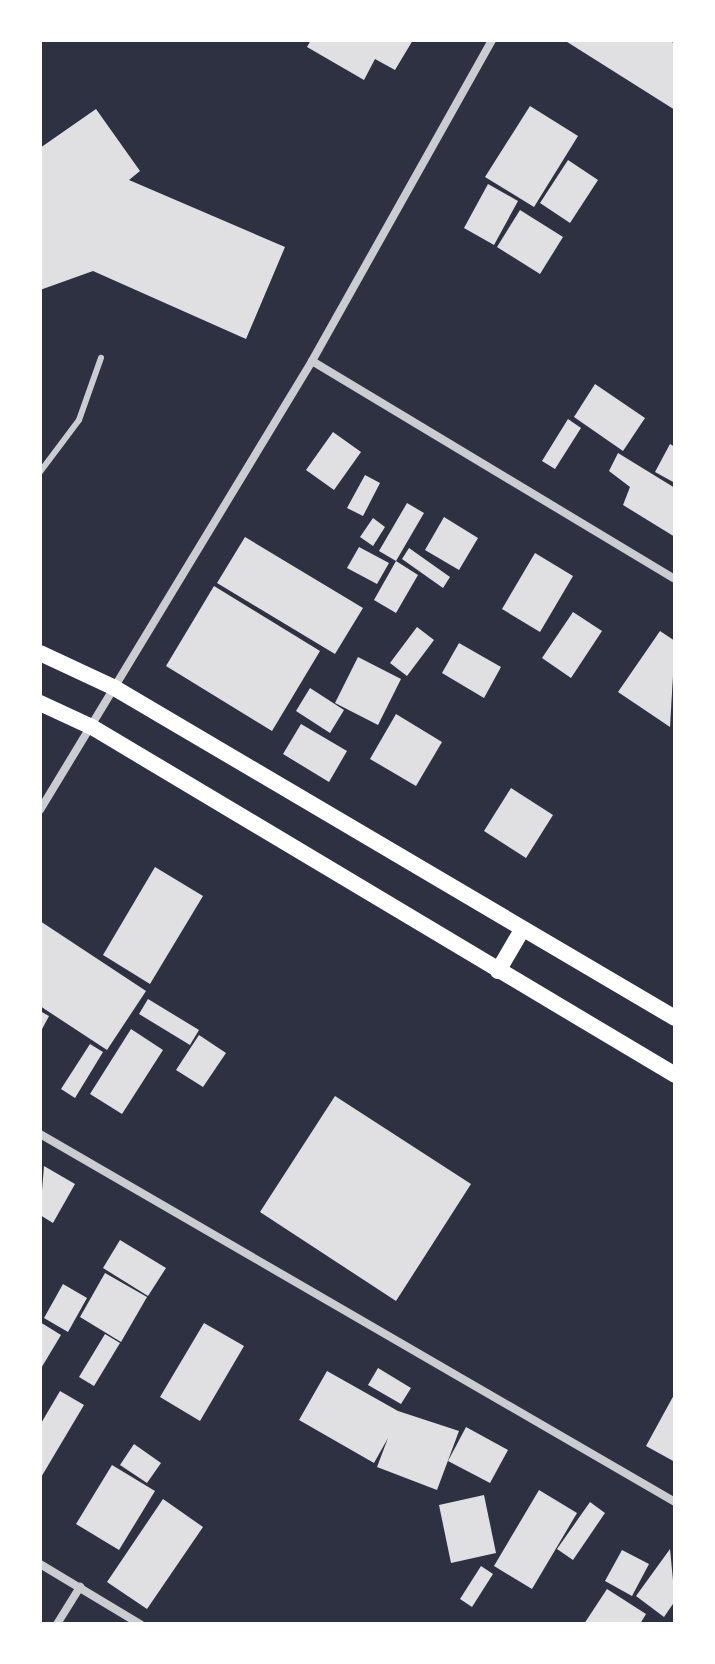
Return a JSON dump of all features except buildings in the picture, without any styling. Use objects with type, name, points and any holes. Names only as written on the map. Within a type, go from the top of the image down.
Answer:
[{"type":"main road","points":[[40,653],[113,687],[675,1018]]},
{"type":"main road","points":[[40,703],[92,727],[675,1075]]},
{"type":"main road","points":[[498,971],[522,930]]},
{"type":"street","points":[[40,810],[312,361],[492,40]]},
{"type":"street","points":[[312,361],[675,579]]},
{"type":"street","points":[[40,1134],[675,1502]]},
{"type":"street","points":[[40,1564],[140,1624]]},
{"type":"street","points":[[57,1624],[80,1587]]},
{"type":"lane","points":[[40,472],[79,420],[101,358]]}]
